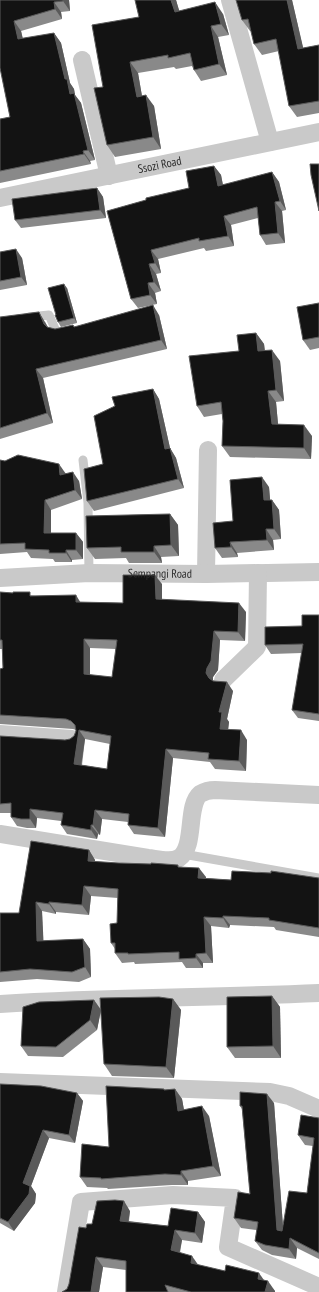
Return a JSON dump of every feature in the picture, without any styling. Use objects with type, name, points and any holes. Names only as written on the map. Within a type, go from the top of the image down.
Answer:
[{"type":"street","points":[[230,0],[270,142]]},
{"type":"street","points":[[82,60],[109,176]]},
{"type":"street","name":"Ssozi Road","points":[[0,198],[319,132]]},
{"type":"street","points":[[206,574],[208,450]]},
{"type":"street","name":"Sempangi Road","points":[[0,578],[89,573],[206,574],[319,572]]},
{"type":"street","points":[[223,680],[257,647],[258,573]]},
{"type":"street","points":[[0,734],[72,739]]},
{"type":"street","points":[[0,834],[148,858],[171,860],[179,858],[187,848],[195,802],[199,795],[206,791],[215,790],[319,795]]},
{"type":"street","points":[[0,1004],[319,993]]},
{"type":"street","points":[[0,1082],[270,1092],[289,1096],[319,1109]]},
{"type":"street","points":[[66,1292],[81,1202],[173,1195],[235,1198],[228,1247],[319,1287]]},
{"type":"lane","points":[[21,318],[49,315],[56,332],[60,333],[75,330]]},
{"type":"lane","points":[[83,460],[88,503],[89,573]]},
{"type":"lane","points":[[183,854],[319,878]]},
{"type":"building","points":[[0,0],[63,0],[54,2],[55,9],[14,21],[18,39],[54,33],[70,94],[74,93],[88,150],[83,151],[84,154],[0,171],[0,119],[10,117],[0,68]]},
{"type":"building","points":[[135,0],[171,0],[175,12],[215,2],[221,24],[211,26],[219,64],[194,70],[190,53],[168,58],[168,55],[130,62],[137,97],[146,95],[153,137],[107,145],[94,88],[103,87],[92,25],[139,17]]},
{"type":"building","points":[[236,0],[287,0],[298,49],[319,45],[319,101],[289,106],[276,39],[254,44],[248,19],[242,20]]},
{"type":"building","points":[[310,164],[319,164],[319,211],[311,175]]},
{"type":"building","points":[[214,166],[218,186],[272,172],[280,201],[275,202],[278,233],[260,235],[257,207],[224,216],[228,236],[199,241],[199,238],[151,250],[155,263],[149,264],[154,282],[148,283],[150,295],[131,299],[107,211],[146,200],[146,198],[189,188],[186,171]]},
{"type":"building","points":[[97,188],[100,210],[15,220],[12,199]]},
{"type":"building","points":[[16,249],[21,277],[0,281],[0,252]]},
{"type":"building","points":[[64,284],[74,318],[58,322],[48,288]]},
{"type":"building","points":[[319,303],[319,337],[303,340],[297,307]]},
{"type":"building","points":[[153,305],[161,340],[36,369],[47,413],[0,428],[0,317],[39,312],[44,324],[47,327],[55,329],[73,325],[74,327]]},
{"type":"building","points":[[256,333],[258,351],[272,350],[276,390],[268,391],[272,424],[304,425],[304,448],[222,446],[223,421],[221,402],[197,406],[189,356],[239,351],[237,335]]},
{"type":"building","points":[[153,389],[165,449],[170,448],[178,479],[87,501],[84,469],[103,464],[94,416],[115,406],[112,397]]},
{"type":"building","points":[[18,455],[59,464],[60,475],[73,472],[75,490],[45,500],[44,533],[76,533],[76,550],[66,550],[66,553],[49,553],[49,550],[25,549],[25,543],[0,544],[0,460],[5,461]]},
{"type":"building","points":[[262,477],[264,500],[272,500],[274,529],[266,529],[267,540],[230,542],[231,547],[215,548],[213,523],[233,521],[230,480]]},
{"type":"building","points":[[170,514],[171,545],[154,546],[154,552],[121,552],[121,547],[87,548],[86,516]]},
{"type":"building","points":[[123,575],[155,575],[156,599],[239,603],[238,632],[214,631],[211,661],[206,673],[213,681],[227,682],[219,712],[222,712],[220,729],[241,730],[239,761],[208,759],[209,753],[166,749],[158,828],[128,825],[129,814],[95,810],[91,830],[61,825],[63,813],[30,809],[30,819],[11,817],[11,803],[0,804],[0,736],[65,740],[74,736],[76,731],[75,725],[66,719],[0,715],[0,669],[3,668],[2,640],[0,640],[0,592],[30,592],[30,596],[76,595],[76,602],[123,603]],"holes":[[[84,639],[117,640],[112,677],[84,674]],[[79,730],[111,736],[107,769],[74,764]]]},
{"type":"building","points":[[302,615],[319,615],[319,714],[292,710],[303,644],[265,645],[265,627],[302,626]]},
{"type":"building","points":[[31,841],[89,850],[88,861],[151,863],[199,868],[198,878],[231,880],[232,871],[271,873],[271,871],[319,878],[319,928],[269,920],[269,918],[223,916],[223,918],[204,917],[206,953],[196,954],[196,958],[179,959],[179,952],[128,954],[115,953],[115,943],[111,943],[110,924],[117,923],[118,889],[84,886],[82,905],[36,902],[37,941],[83,939],[85,967],[72,972],[30,969],[0,972],[0,913],[19,913]]},
{"type":"building","points":[[272,996],[273,1046],[227,1047],[227,997]]},
{"type":"building","points":[[159,997],[173,999],[166,1067],[104,1064],[100,998]]},
{"type":"building","points":[[94,1000],[90,1020],[56,1047],[21,1046],[23,1007],[39,1002]]},
{"type":"building","points":[[0,1084],[41,1086],[77,1093],[69,1135],[43,1130],[23,1183],[30,1186],[29,1194],[8,1222],[0,1218]]},
{"type":"building","points":[[106,1086],[164,1090],[175,1089],[178,1111],[202,1106],[213,1166],[181,1171],[181,1175],[165,1174],[101,1179],[80,1177],[82,1144],[109,1147]]},
{"type":"building","points":[[240,1092],[267,1094],[277,1230],[282,1231],[289,1191],[307,1193],[314,1138],[298,1135],[301,1115],[319,1118],[319,1253],[290,1238],[289,1249],[265,1245],[255,1241],[258,1222],[234,1218],[238,1192],[250,1194],[242,1106],[240,1106]]},
{"type":"building","points":[[97,1201],[124,1201],[120,1221],[168,1226],[171,1208],[198,1212],[195,1233],[175,1230],[171,1250],[192,1256],[191,1263],[225,1271],[226,1265],[259,1273],[258,1279],[268,1281],[265,1292],[191,1292],[165,1285],[168,1292],[126,1292],[126,1261],[96,1257],[91,1292],[62,1292],[67,1289],[69,1284],[79,1227],[86,1228],[87,1224],[92,1224]]}]
